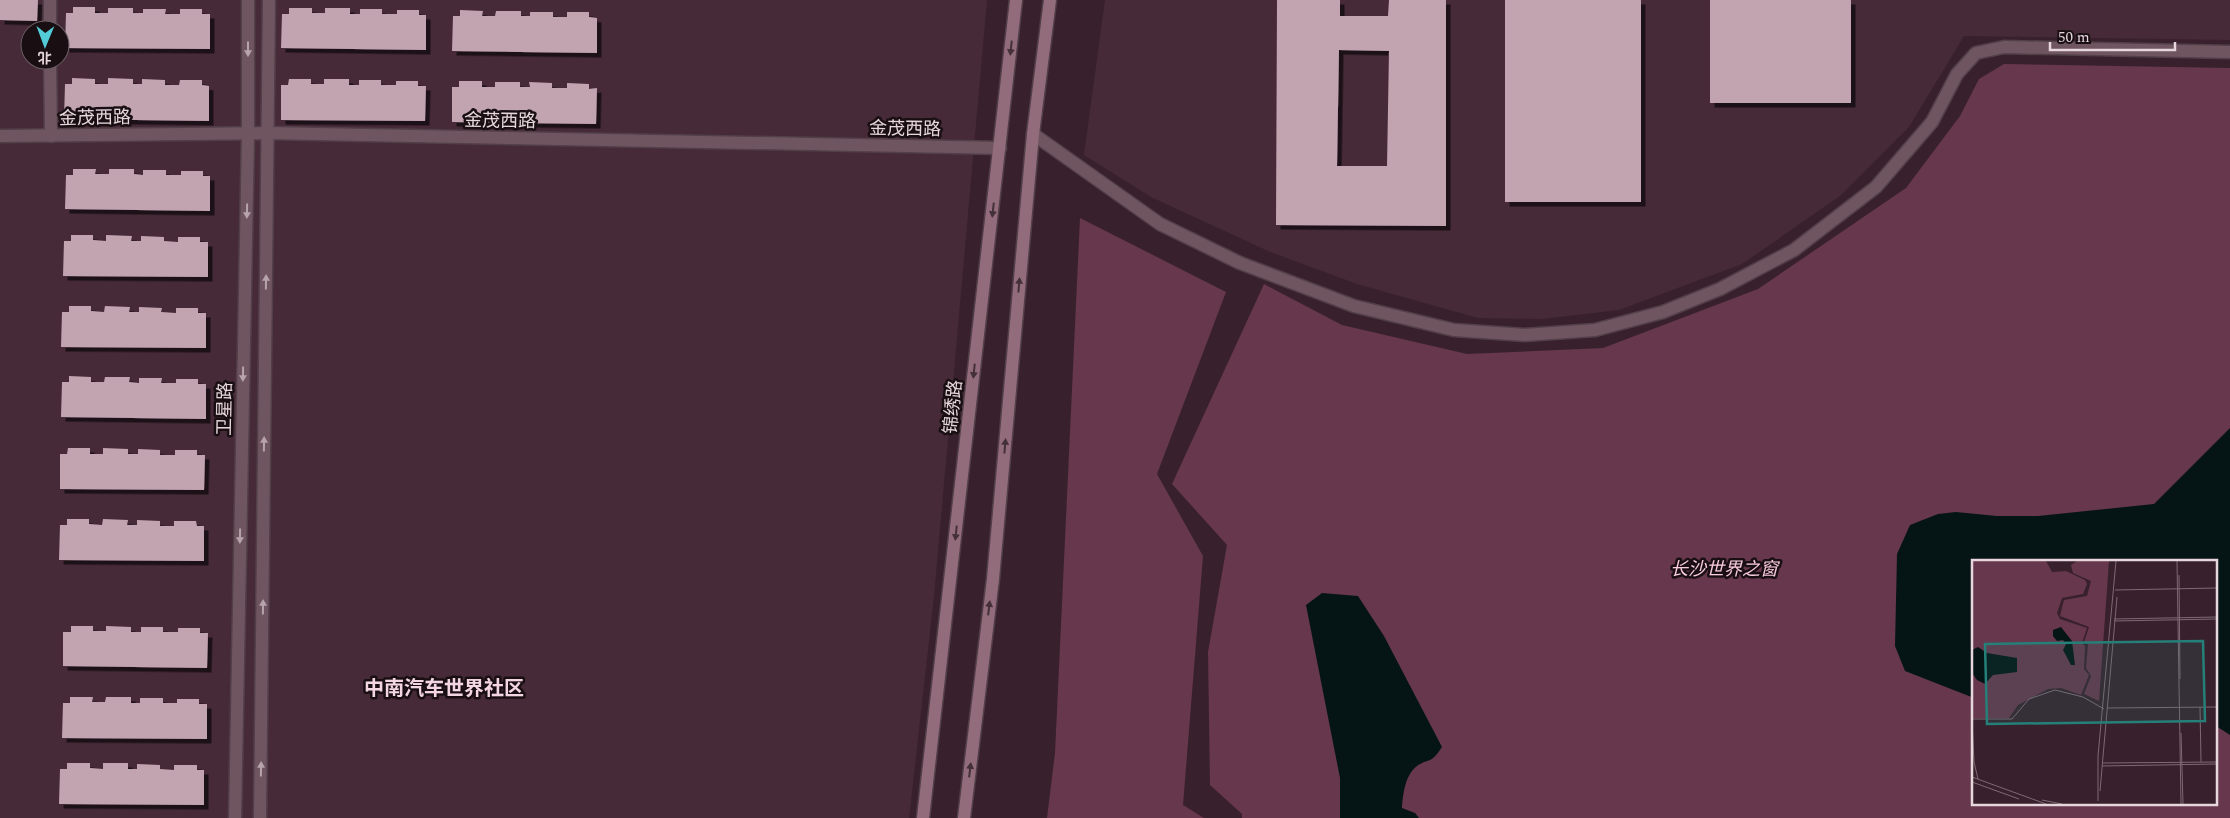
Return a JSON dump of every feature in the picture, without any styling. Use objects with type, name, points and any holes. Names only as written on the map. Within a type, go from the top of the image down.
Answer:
[{"type":"main road","name":"锦绣路","points":[[923,818],[1016,0]]},
{"type":"main road","points":[[964,818],[993,579],[1033,134],[1050,0]]},
{"type":"street","points":[[50,0],[50,20]]},
{"type":"street","name":"卫星路","points":[[235,818],[248,134],[248,0]]},
{"type":"street","points":[[260,818],[269,0]]},
{"type":"street","points":[[1033,134],[1160,224],[1240,264],[1354,306],[1454,330],[1525,335],[1595,330],[1663,312],[1720,289],[1794,250],[1876,187],[1932,122],[1957,74],[1976,53],[2004,47],[2230,52]]},
{"type":"street","points":[[50,70],[51,136]]},
{"type":"street","name":"金茂西路","points":[[0,136],[268,134],[1000,148]]},
{"type":"shaded area","points":[[0,0],[987,0],[934,596],[909,818],[0,818]]},
{"type":"shaded area","points":[[1105,0],[2230,0],[2230,40],[1964,36],[1909,127],[1840,196],[1742,264],[1619,310],[1542,319],[1478,318],[1357,284],[1268,251],[1151,197],[1084,155]]},
{"type":"shaded area","points":[[2230,428],[2230,735],[2218,727],[2218,560],[1972,560],[1972,697],[1905,671],[1895,646],[1897,554],[1910,525],[1938,514],[1956,512],[1997,516],[2038,516],[2154,504]]},
{"type":"shaded area","points":[[1322,593],[1358,596],[1384,636],[1442,747],[1433,759],[1422,763],[1413,770],[1405,785],[1402,808],[1415,813],[1419,818],[1340,818],[1340,778],[1306,605]]},
{"type":"green space","name":"长沙世界之窗","points":[[2004,64],[2230,68],[2230,818],[1242,818],[1242,814],[1210,785],[1208,652],[1227,545],[1172,484],[1264,284],[1342,325],[1467,354],[1603,348],[1758,289],[1906,188],[1960,116],[1979,79]]},
{"type":"green space","points":[[1080,218],[1226,292],[1157,474],[1203,556],[1183,805],[1204,818],[1047,818],[1055,753]]},
{"type":"building","points":[[0,0],[38,0],[37,20],[0,20]]},
{"type":"building","points":[[1277,0],[1340,0],[1340,16],[1388,16],[1389,0],[1446,0],[1446,226],[1276,225]],"holes":[[[1339,50],[1389,51],[1387,166],[1337,166]]]},
{"type":"building","points":[[1505,0],[1641,0],[1641,202],[1505,202]]},
{"type":"building","points":[[1710,0],[1851,0],[1851,103],[1710,103]]},
{"type":"building","points":[[73,7],[95,7],[95,13],[108,13],[108,8],[133,8],[133,13],[143,13],[143,9],[166,9],[165,14],[180,14],[180,9],[202,9],[202,14],[210,14],[210,49],[70,48],[70,20],[66,20],[66,13],[73,13]]},
{"type":"building","points":[[289,8],[312,8],[312,13],[325,13],[325,8],[350,8],[350,14],[360,14],[360,9],[382,9],[382,14],[397,14],[397,10],[419,10],[419,15],[426,15],[426,50],[281,48],[282,14],[289,14]]},
{"type":"building","points":[[460,10],[483,11],[482,16],[495,16],[496,11],[521,11],[521,16],[530,16],[530,12],[553,12],[553,17],[567,17],[567,12],[589,12],[589,17],[597,18],[597,53],[452,51],[453,16],[460,16]]},
{"type":"building","points":[[72,78],[95,79],[95,84],[108,84],[108,78],[133,79],[133,84],[142,84],[142,79],[165,80],[165,85],[179,85],[180,80],[202,80],[202,85],[209,86],[209,121],[64,119],[65,84],[72,84]]},
{"type":"building","points":[[289,79],[311,79],[311,84],[324,84],[324,79],[349,79],[349,85],[359,85],[359,80],[381,80],[381,85],[396,85],[396,81],[418,81],[418,86],[426,86],[425,121],[281,120],[281,85],[288,85]]},
{"type":"building","points":[[459,81],[482,81],[482,87],[495,87],[495,82],[520,82],[520,87],[530,87],[529,82],[552,83],[552,88],[567,88],[567,83],[589,84],[589,89],[597,88],[596,124],[452,122],[452,87],[459,87]]},
{"type":"building","points":[[73,169],[96,169],[95,174],[109,174],[109,169],[134,169],[134,174],[143,175],[143,170],[166,170],[166,175],[181,175],[181,171],[203,171],[203,176],[210,176],[210,211],[65,209],[66,175],[73,175]]},
{"type":"building","points":[[71,235],[93,235],[93,240],[106,241],[106,235],[132,236],[131,241],[141,241],[141,236],[164,237],[164,241],[178,242],[178,237],[200,237],[200,242],[208,242],[208,277],[63,276],[64,241],[71,241]]},
{"type":"building","points":[[69,306],[91,306],[91,311],[104,312],[105,306],[130,307],[129,312],[139,312],[139,307],[162,308],[161,312],[176,313],[176,308],[198,308],[198,313],[206,313],[206,348],[61,347],[62,312],[69,312]]},
{"type":"building","points":[[69,376],[91,377],[91,382],[104,382],[105,377],[130,377],[129,382],[139,383],[139,378],[162,378],[161,383],[176,383],[176,379],[198,379],[198,384],[206,384],[206,419],[61,417],[62,382],[69,382]]},
{"type":"building","points":[[68,448],[90,448],[90,454],[103,454],[103,448],[128,449],[128,454],[138,454],[138,449],[160,450],[160,455],[175,455],[175,450],[197,450],[197,455],[205,455],[204,490],[60,489],[60,454],[67,454]]},
{"type":"building","points":[[67,519],[89,519],[89,524],[102,525],[103,519],[128,520],[127,525],[137,525],[137,520],[160,521],[160,526],[174,526],[174,521],[196,521],[197,526],[204,526],[204,561],[59,560],[60,525],[67,525]]},
{"type":"building","points":[[71,626],[93,626],[93,631],[106,631],[106,626],[131,627],[131,632],[141,632],[141,627],[163,627],[163,632],[178,632],[178,628],[200,628],[200,633],[208,633],[207,668],[63,666],[63,632],[71,632]]},
{"type":"building","points":[[70,697],[93,697],[92,702],[105,702],[106,697],[131,697],[131,703],[140,703],[140,698],[163,698],[163,703],[177,703],[177,699],[199,699],[199,704],[207,704],[207,739],[62,738],[63,703],[70,703]]},
{"type":"building","points":[[67,763],[90,763],[90,768],[103,769],[103,763],[128,763],[128,769],[137,769],[137,764],[160,765],[160,769],[174,770],[174,765],[197,765],[197,770],[204,770],[204,805],[59,804],[60,769],[67,769]]},
{"type":"district","name":"中南汽车世界社区","points":[[444,689]]}]
